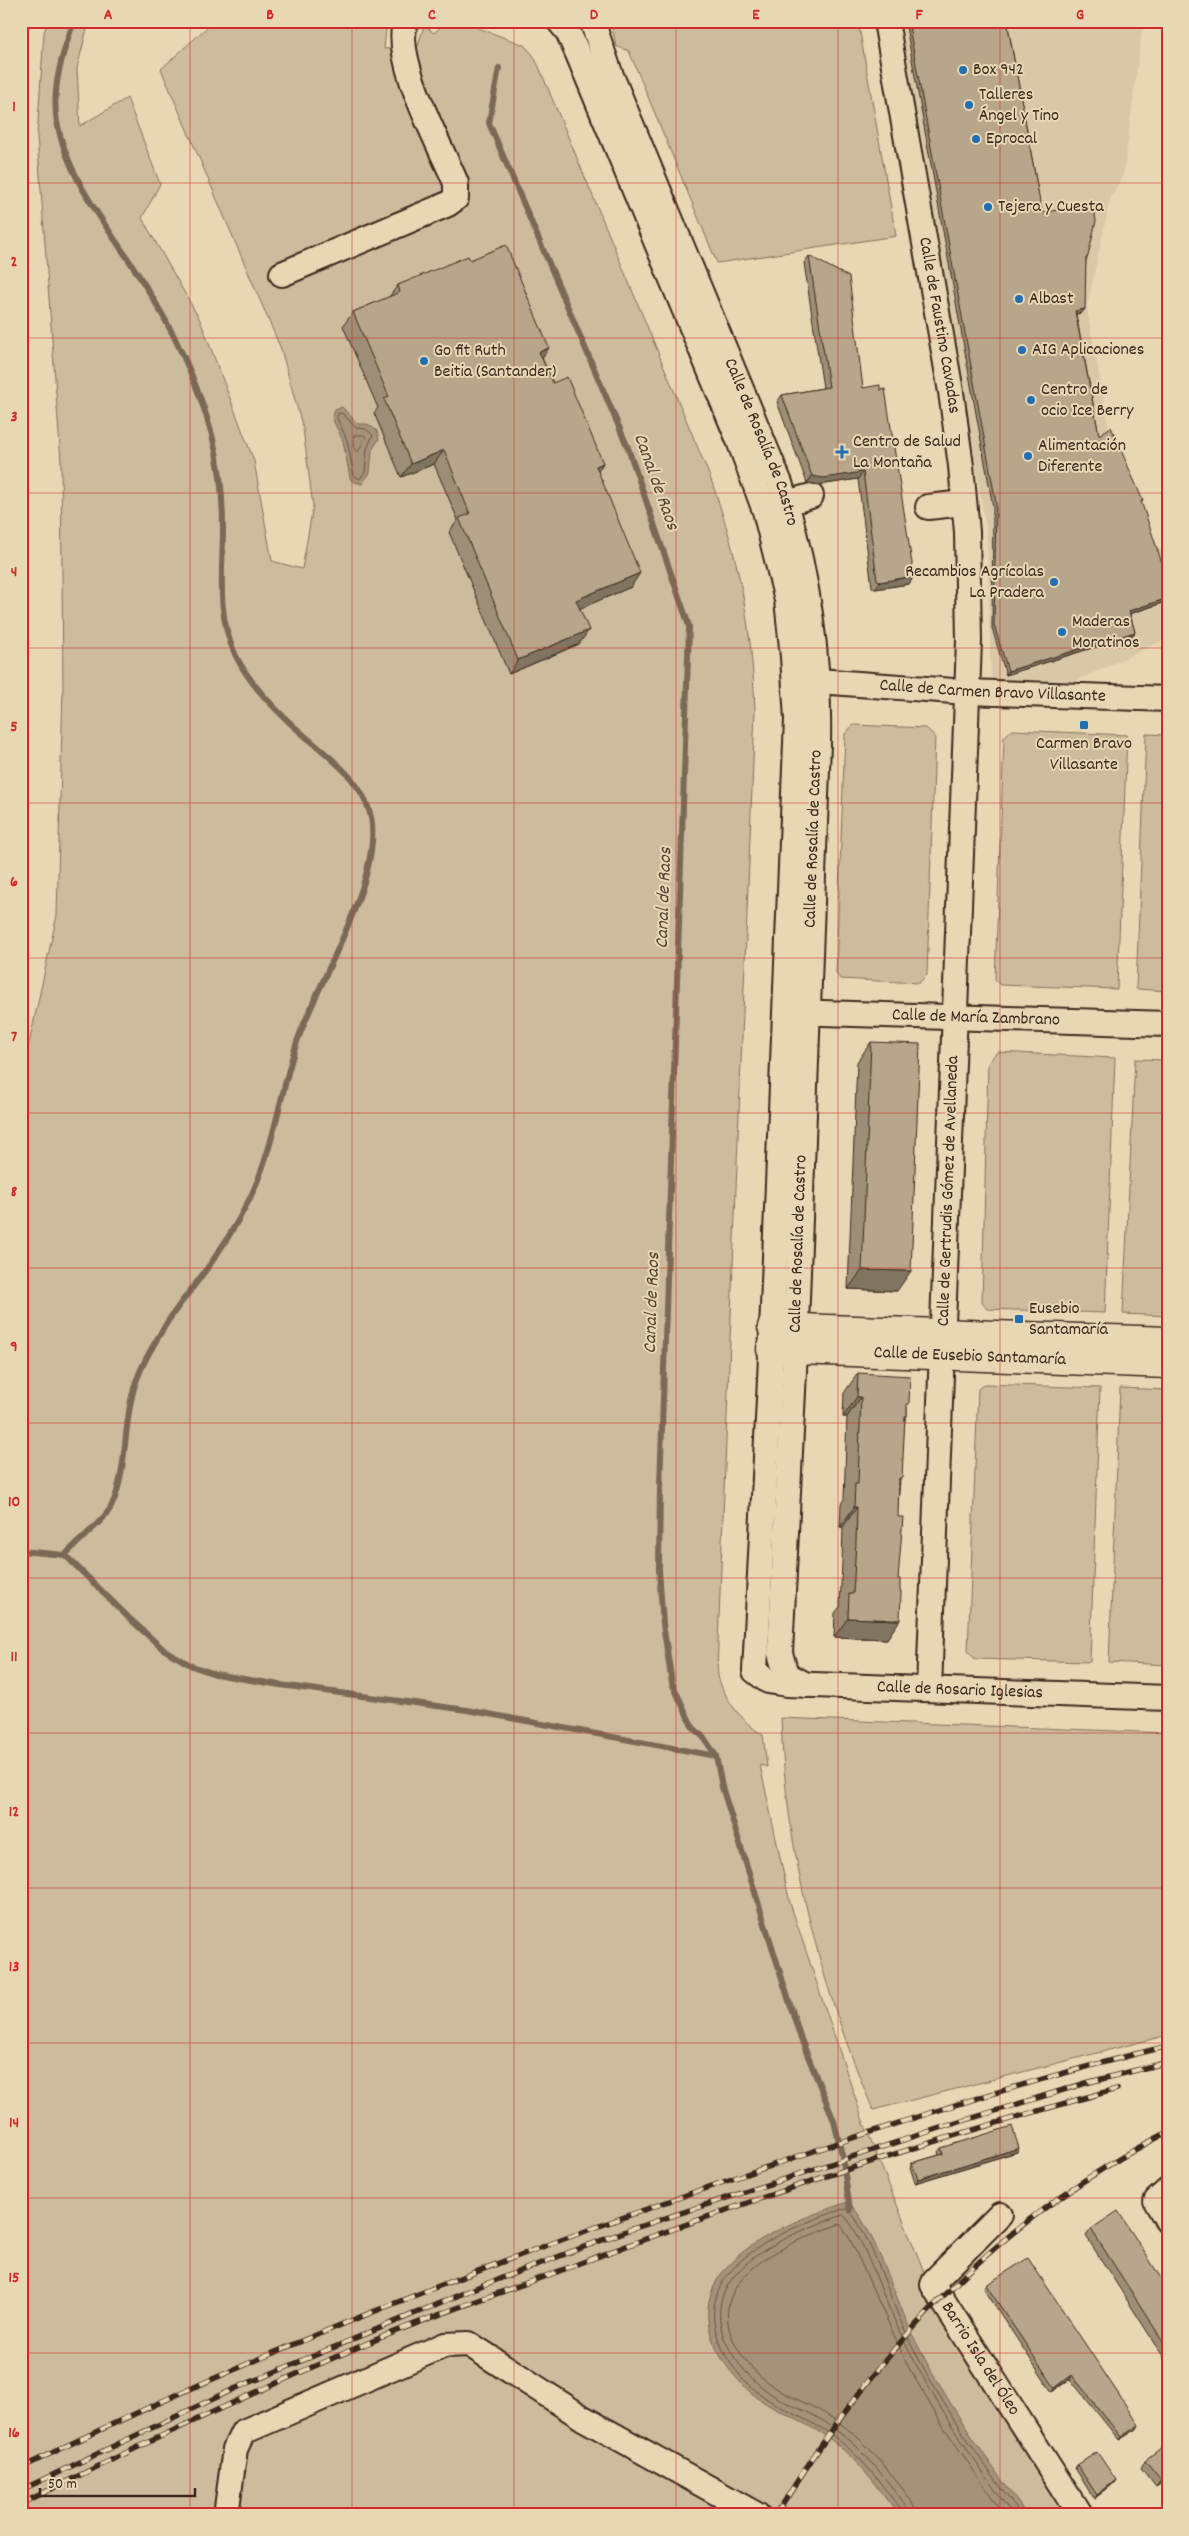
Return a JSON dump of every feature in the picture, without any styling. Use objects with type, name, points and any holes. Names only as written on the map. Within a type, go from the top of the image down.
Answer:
[{"type":"main road","name":"Calle de Eusebio Santamaría","points":[[784,1339],[943,1344],[1168,1342]]},
{"type":"main road","name":"Calle de Eusebio Santamaría","points":[[943,1344],[1168,1364]]},
{"type":"street","points":[[282,274],[448,204],[458,195],[456,183],[405,61],[402,35],[406,21]]},
{"type":"street","name":"Calle de Rosalía de Castro","points":[[559,21],[575,48],[738,438],[765,511],[777,554],[790,628],[796,719],[796,1012]]},
{"type":"street","name":"Calle de Rosalía de Castro","points":[[592,21],[600,48],[763,438],[786,503],[805,578],[818,681],[796,1012],[784,1339],[780,1653],[786,1674],[806,1685]]},
{"type":"street","name":"Calle de Faustino Cavadas","points":[[886,21],[950,392],[964,503],[967,532],[969,640],[967,692]]},
{"type":"street","points":[[786,503],[811,496]]},
{"type":"street","points":[[928,507],[964,503]]},
{"type":"street","name":"Calle de Carmen Bravo Villasante","points":[[818,681],[967,692],[1168,699]]},
{"type":"street","name":"Calle de Gertrudis Gómez de Avellaneda","points":[[929,1689],[967,692]]},
{"type":"street","name":"Calle de María Zambrano","points":[[796,1012],[1168,1024]]},
{"type":"street","name":"Calle de Rosalía de Castro","points":[[755,1671],[784,1339]]},
{"type":"street","name":"Calle de Rosario Iglesias","points":[[755,1671],[768,1681],[806,1685],[1168,1698]]},
{"type":"street","points":[[1168,2190],[1156,2201],[1168,2222]]},
{"type":"street","name":"Barrio Isla del Óleo","points":[[1000,2215],[935,2280],[933,2285],[1080,2515]]},
{"type":"street","points":[[226,2515],[235,2449],[243,2432],[445,2346],[469,2344],[583,2418],[757,2515]]},
{"type":"shaded area","points":[[48,21],[89,21],[77,68],[80,126],[127,98],[160,184],[142,218],[200,320],[254,461],[272,561],[302,569],[313,506],[303,429],[281,349],[161,69],[214,21],[387,21],[384,49],[418,46],[424,25],[434,33],[447,21],[468,21],[481,29],[524,45],[533,55],[539,67],[710,477],[729,536],[742,592],[751,650],[755,711],[718,1676],[726,1696],[736,1711],[749,1725],[763,1735],[767,1767],[760,1765],[790,1903],[863,2121],[942,2316],[1071,2515],[24,2515],[21,2509],[21,1080],[57,915],[63,689],[61,461],[37,136],[44,32]]},
{"type":"shaded area","points":[[611,21],[858,21],[896,236],[717,263],[629,51],[616,46]]},
{"type":"shaded area","points":[[901,21],[1143,21],[1124,173],[1110,199],[1087,308],[1109,429],[1158,548],[1168,556],[1168,638],[1074,682],[991,680],[987,535]]},
{"type":"shaded area","points":[[853,725],[926,728],[935,736],[927,975],[919,983],[840,979],[836,973],[845,734]]},
{"type":"shaded area","points":[[1012,730],[1127,735],[1117,989],[1000,985],[995,980],[1004,737]]},
{"type":"shaded area","points":[[1146,734],[1168,735],[1168,991],[1136,989]]},
{"type":"shaded area","points":[[997,1052],[1115,1058],[1105,1313],[987,1309],[982,1303],[988,1063]]},
{"type":"shaded area","points":[[1135,1059],[1168,1060],[1168,1316],[1123,1314]]},
{"type":"shaded area","points":[[984,1384],[1100,1388],[1090,1662],[975,1659],[968,1652],[978,1389]]},
{"type":"shaded area","points":[[1120,1388],[1168,1390],[1168,1665],[1109,1662]]},
{"type":"shaded area","points":[[781,1718],[1168,1733],[1168,2035],[873,2110],[837,2015],[809,1918],[798,1869],[790,1819],[784,1769]]},
{"type":"water","points":[[342,407],[358,424],[368,424],[377,431],[379,439],[372,450],[370,473],[362,484],[352,481],[350,478],[343,441],[332,418],[335,410]]},
{"type":"water","points":[[848,2202],[858,2213],[876,2247],[909,2327],[928,2365],[982,2452],[1027,2515],[898,2515],[854,2460],[833,2441],[757,2398],[737,2379],[726,2365],[711,2335],[708,2308],[715,2284],[729,2264],[750,2247],[774,2232]]},
{"type":"building","points":[[908,21],[1007,21],[1042,213],[1093,203],[1096,221],[1086,258],[1085,309],[1075,311],[1099,435],[1111,427],[1143,501],[1141,501],[1168,581],[1168,598],[1129,611],[1135,632],[1008,671],[994,625],[996,503]]},
{"type":"building","points":[[506,245],[549,348],[539,352],[553,383],[567,377],[603,463],[596,466],[640,573],[576,600],[589,630],[518,660],[459,518],[470,514],[444,450],[411,464],[384,399],[389,397],[353,312],[400,292],[398,285],[468,256],[470,260]]},
{"type":"building","name":"Centro de Salud La Montaña","points":[[809,256],[849,277],[863,388],[880,385],[880,390],[885,389],[914,576],[880,582],[877,580],[863,472],[824,478],[812,476],[782,395],[829,387]]},
{"type":"building","points":[[871,1042],[920,1044],[911,1271],[862,1270]]},
{"type":"building","points":[[858,1373],[910,1376],[909,1404],[907,1404],[907,1416],[905,1416],[902,1478],[899,1478],[898,1517],[903,1517],[898,1579],[900,1579],[901,1591],[900,1620],[848,1618],[849,1594],[853,1594],[856,1542],[857,1507],[854,1507],[855,1484],[858,1484],[861,1397],[857,1397]]},
{"type":"building","points":[[1012,2126],[1019,2148],[918,2179],[912,2163],[943,2154],[941,2148]]},
{"type":"building","points":[[1118,2211],[1168,2289],[1168,2349],[1091,2229]]},
{"type":"building","points":[[1028,2258],[1139,2425],[1121,2437],[1072,2375],[1055,2388],[986,2285]]},
{"type":"building","points":[[1165,2445],[1168,2449],[1168,2474],[1161,2480],[1145,2460]]},
{"type":"building","points":[[1097,2452],[1116,2480],[1097,2495],[1077,2465]]},
{"type":"waterway","points":[[65,1555],[98,1523],[112,1505],[120,1480],[129,1409],[134,1387],[141,1369],[169,1320],[227,1239],[245,1208],[258,1179],[271,1141],[297,1042],[356,906],[371,850],[372,825],[369,808],[362,793],[352,779],[288,721],[266,698],[240,664],[229,639],[225,623],[222,592],[223,516],[220,481],[215,446],[206,414],[191,374],[163,316],[80,184],[62,144],[57,122],[57,83],[62,57],[74,21]]},
{"type":"waterway","name":"Canal de Raos","points":[[499,68],[489,123],[628,448],[689,626],[660,1487],[659,1570],[663,1624],[672,1683],[692,1726],[705,1739],[716,1756],[722,1787],[801,2039],[834,2121],[842,2155],[850,2209]]},
{"type":"waterway","points":[[21,1551],[65,1555],[163,1649],[192,1666],[215,1674],[280,1685],[467,1710],[716,1756]]},
{"type":"railway","points":[[21,2468],[185,2391],[268,2355],[436,2287],[607,2223],[810,2152],[988,2095],[1107,2061],[1168,2046]]},
{"type":"railway","points":[[21,2490],[234,2389],[483,2285],[629,2230],[940,2128],[1086,2083],[1168,2062]]},
{"type":"railway","points":[[21,2504],[154,2439],[334,2357],[442,2314],[687,2224],[829,2175],[972,2130],[1117,2089]]},
{"type":"railway","points":[[776,2515],[815,2455],[856,2398],[898,2345],[944,2295],[994,2249],[1047,2206],[1105,2167],[1168,2132]]},
{"type":"place","name":"Box 942","points":[[963,70]]},
{"type":"place","name":"Talleres Ángel y Tino","points":[[969,105]]},
{"type":"place","name":"Eprocal","points":[[976,139]]},
{"type":"place","name":"Tejera y Cuesta","points":[[988,207]]},
{"type":"place","name":"Albast","points":[[1019,299]]},
{"type":"place","name":"AIG Aplicaciones","points":[[1022,350]]},
{"type":"place","name":"Go fit Ruth Beitia (Santander)","points":[[424,361]]},
{"type":"place","name":"Centro de ocio Ice Berry","points":[[1031,400]]},
{"type":"place","name":"Centro de Salud La Montaña","points":[[842,452]]},
{"type":"place","name":"Alimentación Diferente","points":[[1028,456]]},
{"type":"place","name":"Recambios Agrícolas La Pradera","points":[[1054,582]]},
{"type":"place","name":"Maderas Moratinos","points":[[1062,632]]},
{"type":"place","name":"Carmen Bravo Villasante","points":[[1084,725]]},
{"type":"place","name":"Eusebio Santamaría","points":[[1019,1319]]}]
